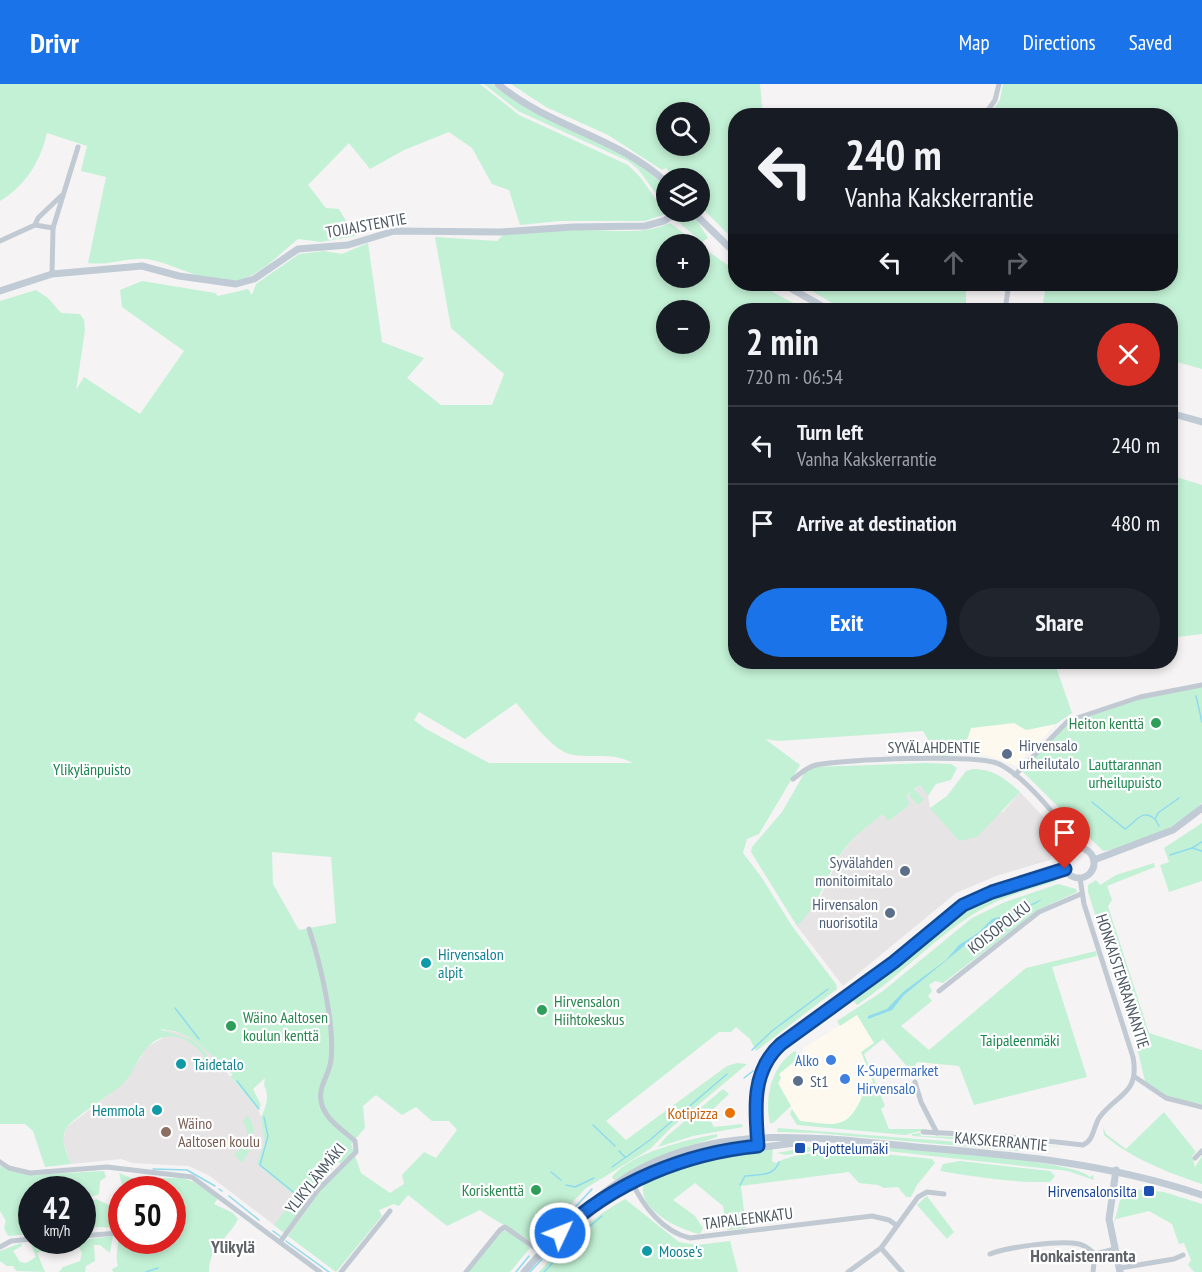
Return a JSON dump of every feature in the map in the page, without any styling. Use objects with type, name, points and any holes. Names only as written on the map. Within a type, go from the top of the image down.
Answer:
[{"type":"street","points":[[498,84],[539,111],[626,152],[656,174]]},
{"type":"street","points":[[990,108],[995,100],[999,84]]},
{"type":"street","points":[[52,274],[53,228],[78,147]]},
{"type":"street","points":[[35,225],[38,218],[62,195]]},
{"type":"street","name":"TOIJAISTENTIE","points":[[0,291],[52,274],[142,267],[179,276],[236,284],[262,274],[298,249],[348,245],[394,231],[501,232],[573,227],[645,226],[660,222]]},
{"type":"street","points":[[703,222],[728,246]]},
{"type":"street","points":[[0,241],[35,225],[53,228]]},
{"type":"street","points":[[795,291],[817,303]]},
{"type":"street","points":[[1178,415],[1202,422]]},
{"type":"street","points":[[1016,775],[1068,720],[1140,697],[1202,685]]},
{"type":"street","name":"SYVÄLAHDENTIE","points":[[793,779],[818,764],[900,760],[986,760],[1001,765],[1016,775],[1063,824],[1076,848]]},
{"type":"street","points":[[1094,860],[1173,830],[1202,808]]},
{"type":"street","points":[[1076,848],[1087,850],[1094,860],[1090,874],[1080,878],[1069,875],[1065,869],[1066,854],[1076,848]]},
{"type":"street","points":[[758,1146],[756,1097],[760,1074],[768,1057],[781,1044],[894,962],[963,905],[992,892],[1065,869]]},
{"type":"street","name":"HONKAISTENRANNANTIE","points":[[1080,878],[1081,894],[1133,1057],[1135,1077]]},
{"type":"street","name":"KOISOPOLKU","points":[[939,991],[1039,912],[1081,894]]},
{"type":"street","name":"YLIKYLÄNMÄKI","points":[[280,1242],[318,1190],[356,1152],[357,1146],[355,1141],[328,1117],[322,1107],[321,1085],[331,1061],[331,1041],[319,960],[309,929]]},
{"type":"street","points":[[923,1132],[1002,1136],[1083,1145],[1090,1140],[1100,1117],[1125,1094],[1135,1077],[1166,1098],[1202,1107]]},
{"type":"street","points":[[915,1082],[921,1102],[938,1133]]},
{"type":"street","name":"KAKSKERRANTIE","points":[[524,1272],[600,1194],[629,1175],[658,1160],[696,1147],[758,1138],[817,1139],[1016,1155],[1116,1170],[1202,1195]]},
{"type":"street","name":"KAKSKERRANTIE","points":[[586,1208],[666,1167],[703,1155],[817,1139]]},
{"type":"street","points":[[1194,1158],[1202,1150]]},
{"type":"street","points":[[0,1162],[9,1168],[30,1173],[107,1167],[179,1174],[205,1184],[320,1272]]},
{"type":"street","points":[[1116,1170],[1109,1219],[1120,1270],[1174,1259],[1183,1255]]},
{"type":"street","name":"TAIPALEENKATU","points":[[629,1175],[648,1209],[665,1226],[690,1238],[705,1238],[872,1216],[889,1220],[896,1225]]},
{"type":"street","points":[[848,1272],[881,1248],[918,1197],[927,1192],[944,1194]]},
{"type":"street","points":[[341,1272],[390,1211]]},
{"type":"street","points":[[466,1272],[500,1230],[505,1227],[541,1252]]},
{"type":"street","points":[[0,1247],[11,1241],[18,1240]]},
{"type":"street","points":[[990,1254],[1007,1248],[1069,1244],[1085,1246],[1095,1254]]},
{"type":"street","points":[[881,1248],[902,1272]]},
{"type":"street","points":[[1095,1254],[1115,1249]]},
{"type":"street","points":[[1093,1272],[1095,1254]]},
{"type":"shaded area","points":[[1014,723],[1027,730],[1056,724],[1016,766],[987,755],[962,755],[971,728]]},
{"type":"shaded area","points":[[920,785],[928,796],[930,808],[1003,812],[1020,792],[1049,823],[1056,836],[1050,860],[996,876],[956,893],[843,986],[797,926],[820,897],[842,852],[856,835]]},
{"type":"shaded area","points":[[857,1014],[875,1045],[864,1054],[885,1106],[881,1109],[889,1129],[800,1122],[779,1086],[781,1077],[778,1074],[800,1057],[804,1048]]},
{"type":"shaded area","name":"Wäino Aaltosen koulu","points":[[166,1030],[189,1035],[200,1041],[258,1110],[304,1199],[282,1231],[210,1176],[189,1166],[133,1163],[121,1159],[71,1164],[63,1140],[67,1127],[125,1082],[147,1047],[163,1038]]},
{"type":"green space","points":[[0,84],[480,84],[519,115],[628,165],[641,178],[656,200],[656,217],[645,221],[560,221],[520,225],[509,190],[492,184],[472,148],[449,132],[404,150],[370,169],[349,143],[308,185],[326,208],[339,209],[355,236],[321,242],[298,239],[269,264],[250,276],[238,280],[225,281],[198,276],[147,259],[88,263],[106,177],[81,171],[87,146],[47,133],[31,172],[17,188],[0,201]]},
{"type":"green space","points":[[484,84],[492,84],[535,111],[625,156],[656,178],[656,194],[638,169],[628,161],[518,111]]},
{"type":"green space","points":[[511,84],[760,84],[762,108],[728,108],[728,234],[710,216],[710,168],[659,168],[608,135],[546,107]]},
{"type":"green space","points":[[1003,84],[1202,84],[1202,369],[1178,362],[1178,303],[1043,303],[1045,291],[1178,291],[1178,108],[994,108],[1000,100]]},
{"type":"green space","points":[[679,222],[698,222],[705,234],[693,234]]},
{"type":"green space","name":"Ylikylänpuisto","points":[[670,223],[685,234],[656,234],[656,288],[710,288],[710,253],[728,265],[728,291],[771,291],[793,303],[728,303],[728,669],[1057,669],[1072,713],[1056,724],[1026,730],[1014,723],[971,728],[962,755],[938,756],[923,731],[778,741],[765,739],[800,765],[759,834],[747,839],[743,853],[762,878],[792,926],[836,984],[837,989],[756,1051],[750,1039],[736,1027],[731,1032],[719,1032],[606,1121],[626,1140],[727,1066],[737,1063],[747,1064],[672,1127],[650,1149],[586,1188],[550,1226],[537,1217],[535,1211],[535,1217],[548,1228],[533,1243],[480,1210],[447,1226],[408,1195],[399,1206],[394,1204],[379,1210],[382,1216],[336,1272],[288,1236],[329,1179],[343,1166],[338,1161],[284,1233],[274,1225],[291,1203],[294,1205],[299,1199],[257,1164],[265,1142],[261,1118],[267,1098],[265,1078],[253,1089],[261,1105],[258,1110],[230,1076],[233,1075],[193,1039],[172,1031],[159,1029],[192,1040],[202,1048],[214,1066],[210,1068],[199,1050],[192,1043],[183,1039],[174,1036],[155,1041],[143,1053],[124,1083],[76,1118],[66,1129],[64,1143],[71,1164],[45,1167],[33,1131],[25,1124],[0,1124],[0,301],[36,290],[48,298],[61,313],[80,314],[84,320],[85,330],[76,390],[84,377],[140,414],[184,351],[122,307],[120,290],[142,281],[215,293],[218,296],[248,289],[252,295],[256,284],[299,254],[324,251],[342,254],[368,243],[382,342],[424,358],[407,378],[441,405],[492,405],[504,374],[451,328],[435,237],[497,241],[503,235],[578,230],[637,231]],"holes":[[[516,703],[550,742],[566,753],[582,756],[611,756],[633,763],[489,763],[426,729],[414,720],[419,712],[465,739]],[[272,852],[331,857],[336,923],[299,930],[273,884]],[[376,1095],[402,1115],[416,1107],[432,1121],[449,1121],[457,1130],[436,1158],[424,1152],[402,1175],[404,1184],[390,1193],[361,1173],[351,1144],[365,1128],[363,1106]]]},
{"type":"green space","points":[[812,291],[966,291],[966,303],[832,303]]},
{"type":"green space","points":[[1178,478],[1202,485],[1202,634],[1178,637]]},
{"type":"green space","name":"Lauttarannan urheilupuisto","points":[[1202,687],[1202,803],[1181,820],[1157,834],[1130,845],[1103,851],[1022,771],[1061,728],[1076,719],[1140,699]]},
{"type":"green space","points":[[951,764],[957,768],[951,780],[936,784],[928,796],[920,785],[914,789],[924,799],[918,805],[909,795],[911,791],[906,796],[908,806],[888,821],[883,814],[856,836],[836,861],[817,900],[797,926],[751,852],[752,847],[782,812],[805,772],[814,767]]},
{"type":"green space","points":[[973,769],[998,775],[1020,792],[977,837],[959,841],[930,808],[947,796],[966,771]]},
{"type":"green space","points":[[1202,823],[1202,881],[1169,892],[1160,865],[1169,862],[1164,848]]},
{"type":"green space","points":[[1154,863],[1155,867],[1107,886],[1112,900],[1108,906],[1149,1033],[1202,1050],[1202,1104],[1170,1098],[1145,1081],[1135,1039],[1088,892],[1088,885],[1096,880],[1100,885],[1116,875]]},
{"type":"green space","points":[[1056,878],[1056,881],[991,904],[965,919],[873,994],[857,1005],[852,999],[900,962],[949,919],[972,904],[1013,889]]},
{"type":"green space","name":"Taipaleenmäki","points":[[1058,884],[1076,889],[1077,892],[1040,909],[943,983],[935,981],[929,985],[932,991],[928,996],[932,1001],[901,1026],[929,1050],[1026,968],[1096,951],[1097,956],[1052,967],[1087,1077],[974,1105],[959,1066],[917,1062],[912,1072],[883,1039],[864,1054],[885,1106],[881,1109],[889,1129],[928,1129],[905,1135],[797,1125],[790,1114],[792,1109],[800,1121],[830,1124],[844,1121],[862,1097],[858,1091],[873,1082],[861,1052],[874,1043],[857,1015],[840,1026],[837,1021],[883,991],[972,918],[1005,902]]},
{"type":"green space","points":[[795,1051],[800,1057],[779,1074],[781,1078],[778,1083],[791,1106],[773,1123],[770,1123],[769,1092],[775,1073],[787,1057]]},
{"type":"green space","points":[[723,1089],[729,1094],[707,1115],[714,1127],[742,1124],[743,1127],[693,1136],[658,1147],[666,1137]]},
{"type":"green space","points":[[1164,1112],[1196,1152],[1192,1156],[1195,1167],[1202,1156],[1202,1184],[1138,1158],[1104,1135],[1103,1127],[1106,1134],[1126,1149]]},
{"type":"green space","points":[[247,1115],[254,1133],[249,1151],[242,1163],[234,1154],[242,1148],[246,1140],[247,1132],[243,1122]]},
{"type":"green space","points":[[778,1128],[1033,1148],[1034,1150],[1017,1151],[816,1133],[777,1132]]},
{"type":"green space","points":[[920,1133],[921,1136],[994,1138],[1061,1147],[912,1136],[912,1134]]},
{"type":"green space","points":[[717,1134],[717,1137],[664,1155],[614,1180],[612,1177],[632,1161],[660,1148]]},
{"type":"green space","points":[[824,1144],[920,1149],[1008,1158],[1075,1170],[1090,1177],[1093,1175],[1094,1180],[1068,1171],[869,1149],[837,1148],[785,1155],[777,1153]]},
{"type":"green space","points":[[773,1147],[772,1161],[776,1163],[790,1157],[808,1154],[852,1152],[932,1159],[935,1163],[917,1185],[911,1197],[906,1197],[898,1187],[884,1188],[859,1183],[849,1172],[741,1186],[746,1228],[727,1230],[723,1206],[695,1183],[673,1200],[695,1216],[703,1228],[700,1234],[681,1228],[660,1216],[645,1199],[643,1190],[646,1180],[700,1158]]},
{"type":"green space","points":[[960,1161],[1050,1171],[1055,1176],[1050,1182],[1022,1182],[940,1171],[943,1164]]},
{"type":"green space","points":[[0,1166],[28,1175],[104,1171],[106,1177],[100,1181],[99,1194],[96,1195],[96,1176],[18,1176],[18,1235],[8,1236],[4,1228],[6,1221],[0,1211]]},
{"type":"green space","points":[[186,1179],[218,1198],[214,1204],[233,1213],[238,1219],[212,1256],[209,1272],[113,1272],[112,1269],[118,1266],[117,1254],[186,1254]]},
{"type":"green space","points":[[1123,1188],[1164,1192],[1202,1204],[1202,1272],[1194,1272],[1188,1265],[1191,1260],[1184,1243],[1179,1244],[1172,1224],[1149,1211],[1116,1219],[1114,1224]]},
{"type":"green space","points":[[927,1196],[954,1232],[947,1239],[917,1205]]},
{"type":"green space","points":[[96,1199],[108,1205],[108,1228],[96,1228]]},
{"type":"green space","points":[[625,1199],[679,1242],[697,1245],[730,1241],[738,1272],[539,1272],[579,1232],[601,1214]]},
{"type":"green space","points":[[508,1230],[530,1248],[510,1272],[469,1272],[501,1232]]},
{"type":"green space","points":[[108,1237],[108,1251],[100,1245],[96,1245],[96,1238]]},
{"type":"green space","points":[[18,1244],[18,1248],[13,1251],[20,1262],[26,1263],[36,1257],[35,1254],[37,1254],[45,1272],[16,1271],[13,1266],[7,1266],[0,1261],[0,1251]]},
{"type":"green space","points":[[82,1254],[95,1254],[95,1261],[86,1266],[85,1272],[59,1272],[63,1267],[80,1261]]},
{"type":"water","points":[[1042,899],[992,923],[904,995],[892,1010],[868,1019],[868,1016],[887,1009],[903,992],[946,960],[959,945],[978,933],[992,919],[1010,914]]},
{"type":"waterway","points":[[1196,696],[1202,722]]},
{"type":"waterway","points":[[1159,826],[1155,819],[1158,813],[1179,798]]},
{"type":"waterway","points":[[1092,802],[1125,829],[1143,815],[1155,819]]},
{"type":"waterway","points":[[1192,848],[1202,842]]},
{"type":"waterway","points":[[1170,855],[1192,848],[1202,851]]},
{"type":"waterway","points":[[752,1050],[772,1031],[828,989]]},
{"type":"waterway","points":[[175,1008],[199,1039]]},
{"type":"waterway","points":[[744,1078],[753,1071]]},
{"type":"waterway","points":[[612,1167],[650,1140],[727,1074]]},
{"type":"waterway","points":[[237,1081],[259,1109]]},
{"type":"waterway","points":[[264,1117],[268,1136],[260,1165],[302,1199]]},
{"type":"waterway","points":[[593,1125],[615,1146]]},
{"type":"waterway","points":[[619,1151],[625,1157]]},
{"type":"waterway","points":[[740,1185],[745,1176],[770,1172],[777,1167],[779,1162]]},
{"type":"waterway","points":[[153,1169],[187,1170],[215,1186]]},
{"type":"waterway","points":[[551,1172],[561,1180]]},
{"type":"waterway","points":[[566,1185],[575,1187],[594,1178]]},
{"type":"waterway","points":[[543,1242],[592,1189]]},
{"type":"waterway","points":[[229,1196],[259,1220]]},
{"type":"waterway","points":[[544,1272],[577,1237],[602,1216]]},
{"type":"waterway","points":[[273,1231],[280,1236]]},
{"type":"waterway","points":[[286,1241],[329,1272]]},
{"type":"waterway","points":[[530,1272],[556,1244]]},
{"type":"waterway","points":[[516,1272],[529,1256]]},
{"type":"waterway","points":[[146,1272],[158,1268]]},
{"type":"place","name":"Heiton kenttä","points":[[1156,723]]},
{"type":"place","name":"Hirvensalo urheilutalo","points":[[1007,754]]},
{"type":"place","name":"Syvälahden monitoimitalo","points":[[905,871]]},
{"type":"place","name":"Hirvensalon nuorisotila","points":[[890,913]]},
{"type":"place","name":"Hirvensalon alpit","points":[[426,963]]},
{"type":"place","name":"Hirvensalon Hiihtokeskus","points":[[542,1010]]},
{"type":"place","name":"Wäino Aaltosen koulun kenttä","points":[[231,1026]]},
{"type":"place","name":"Alko","points":[[831,1060]]},
{"type":"place","name":"Taidetalo","points":[[181,1064]]},
{"type":"place","name":"K-Supermarket Hirvensalo","points":[[845,1079]]},
{"type":"place","name":"St1","points":[[798,1081]]},
{"type":"place","name":"Hemmola","points":[[157,1110]]},
{"type":"place","name":"Kotipizza","points":[[730,1113]]},
{"type":"place","name":"Wäino Aaltosen koulu","points":[[166,1132]]},
{"type":"place","name":"Pujottelumäki","points":[[800,1148]]},
{"type":"place","name":"Koriskenttä","points":[[536,1190]]},
{"type":"place","name":"Hirvensalonsilta","points":[[1149,1191]]},
{"type":"place","name":"Moose's","points":[[647,1251]]},
{"type":"district","name":"Ylikylä","points":[[233,1247]]},
{"type":"district","name":"Honkaistenranta","points":[[1083,1256]]},
{"type":"route","points":[[560,1233],[586,1208],[666,1167],[703,1155],[758,1146],[756,1124],[758,1082],[768,1057],[781,1044],[894,962],[963,905],[992,892],[1065,869]]}]
